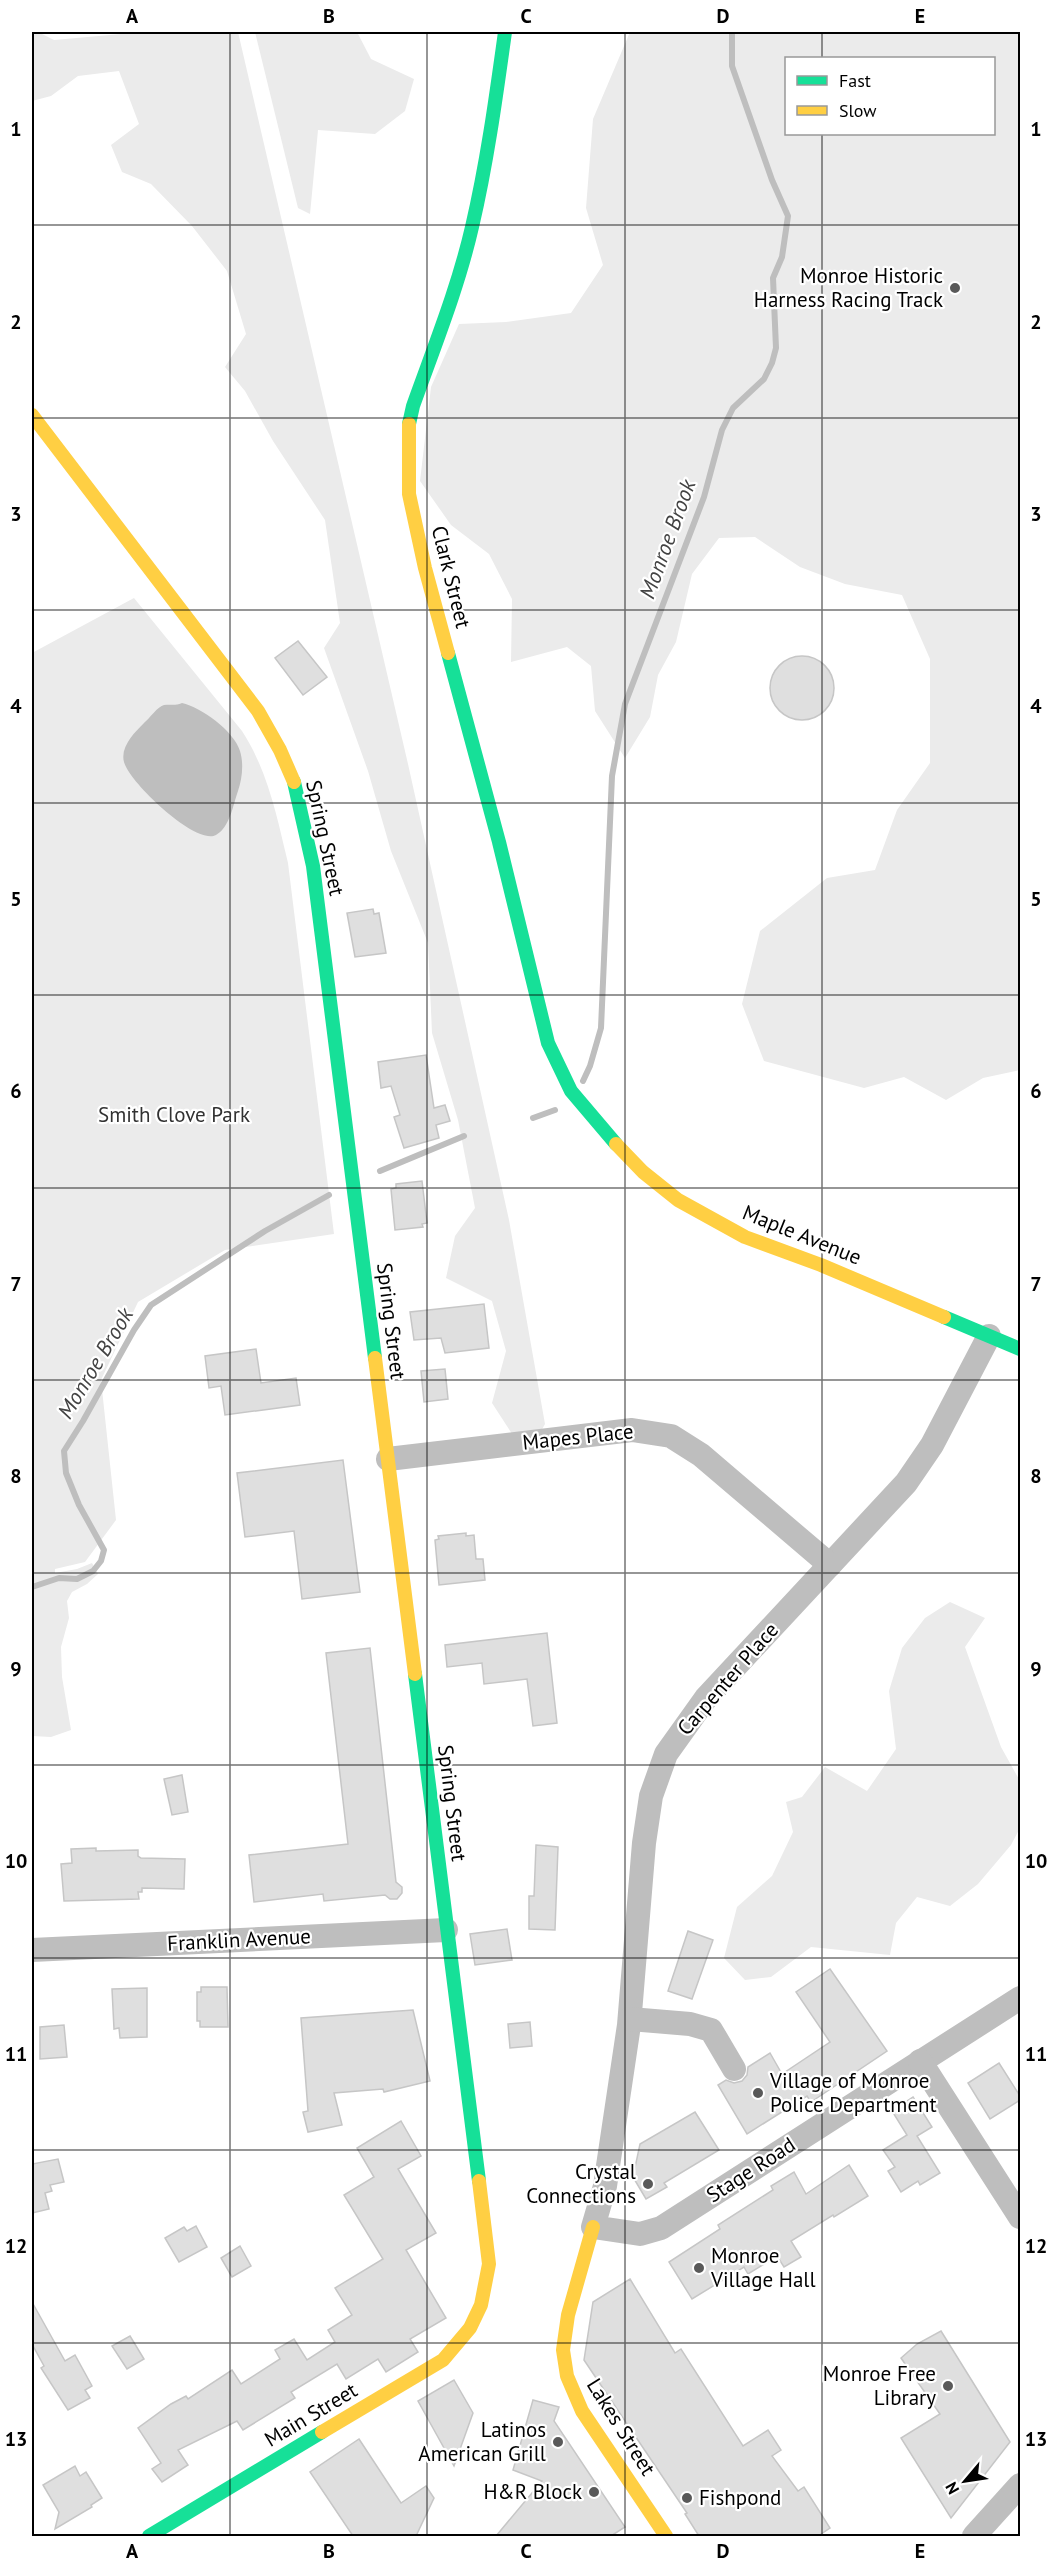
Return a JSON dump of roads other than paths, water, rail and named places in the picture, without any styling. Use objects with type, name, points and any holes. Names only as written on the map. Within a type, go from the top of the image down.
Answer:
[{"type":"street","name":"Clark Street","points":[[505,32],[487,157],[472,228],[457,282],[413,406],[408,429],[409,494],[425,568],[499,842],[548,1043],[571,1091],[594,1120]]},
{"type":"street","name":"Spring Street","points":[[32,415],[248,696],[280,750],[296,788],[313,866],[489,2264],[485,2294],[479,2314]]},
{"type":"street","name":"Maple Avenue","points":[[594,1120],[643,1173],[678,1200],[745,1237],[821,1265],[1020,1349]]},
{"type":"street","name":"Carpenter Place","points":[[594,2227],[605,2186],[630,2019],[644,1843],[651,1796],[666,1754],[706,1698],[906,1484],[926,1455],[990,1336]]},
{"type":"street","name":"Mapes Place","points":[[388,1460],[613,1431],[660,1432],[688,1444],[830,1564]]},
{"type":"street","name":"Franklin Avenue","points":[[32,1950],[446,1930]]},
{"type":"street","name":"Stage Road","points":[[594,2227],[640,2234],[661,2228],[1020,1998]]},
{"type":"street","points":[[630,2019],[690,2024],[711,2030],[734,2069]]},
{"type":"street","points":[[920,2061],[1020,2217]]},
{"type":"street","name":"Lakes Street","points":[[594,2227],[576,2284],[563,2346],[566,2376],[586,2416],[666,2536]]},
{"type":"street","name":"Main Street","points":[[149,2536],[443,2360],[467,2335],[479,2314]]},
{"type":"street","points":[[974,2536],[1020,2485]]},
{"type":"waterway","name":"Monroe Brook","points":[[583,1081],[590,1066],[601,1028],[612,776],[625,704],[704,497],[722,430],[733,408],[764,379],[776,348],[773,278],[782,257],[788,216],[772,180],[732,66],[732,32]]},
{"type":"waterway","name":"Monroe Brook","points":[[533,1118],[555,1110]]},
{"type":"waterway","name":"Monroe Brook","points":[[380,1171],[464,1136]]},
{"type":"waterway","name":"Monroe Brook","points":[[32,1587],[59,1578],[77,1579],[93,1571],[101,1561],[104,1550],[79,1505],[66,1473],[64,1451],[134,1330],[151,1305],[265,1231],[329,1195]]},
{"type":"place","name":"Monroe Historic Harness Racing Track","points":[[955,288]]},
{"type":"place","name":"Village of Monroe Police Department","points":[[758,2093]]},
{"type":"place","name":"Crystal Connections","points":[[648,2184]]},
{"type":"place","name":"Monroe Village Hall","points":[[699,2268]]},
{"type":"place","name":"Monroe Free Library","points":[[948,2386]]},
{"type":"place","name":"Latinos American Grill","points":[[558,2442]]},
{"type":"place","name":"H&R Block","points":[[594,2492]]},
{"type":"place","name":"Fishpond","points":[[687,2498]]},
{"type":"park label","name":"Smith Clove Park","points":[[174,1115]]}]
